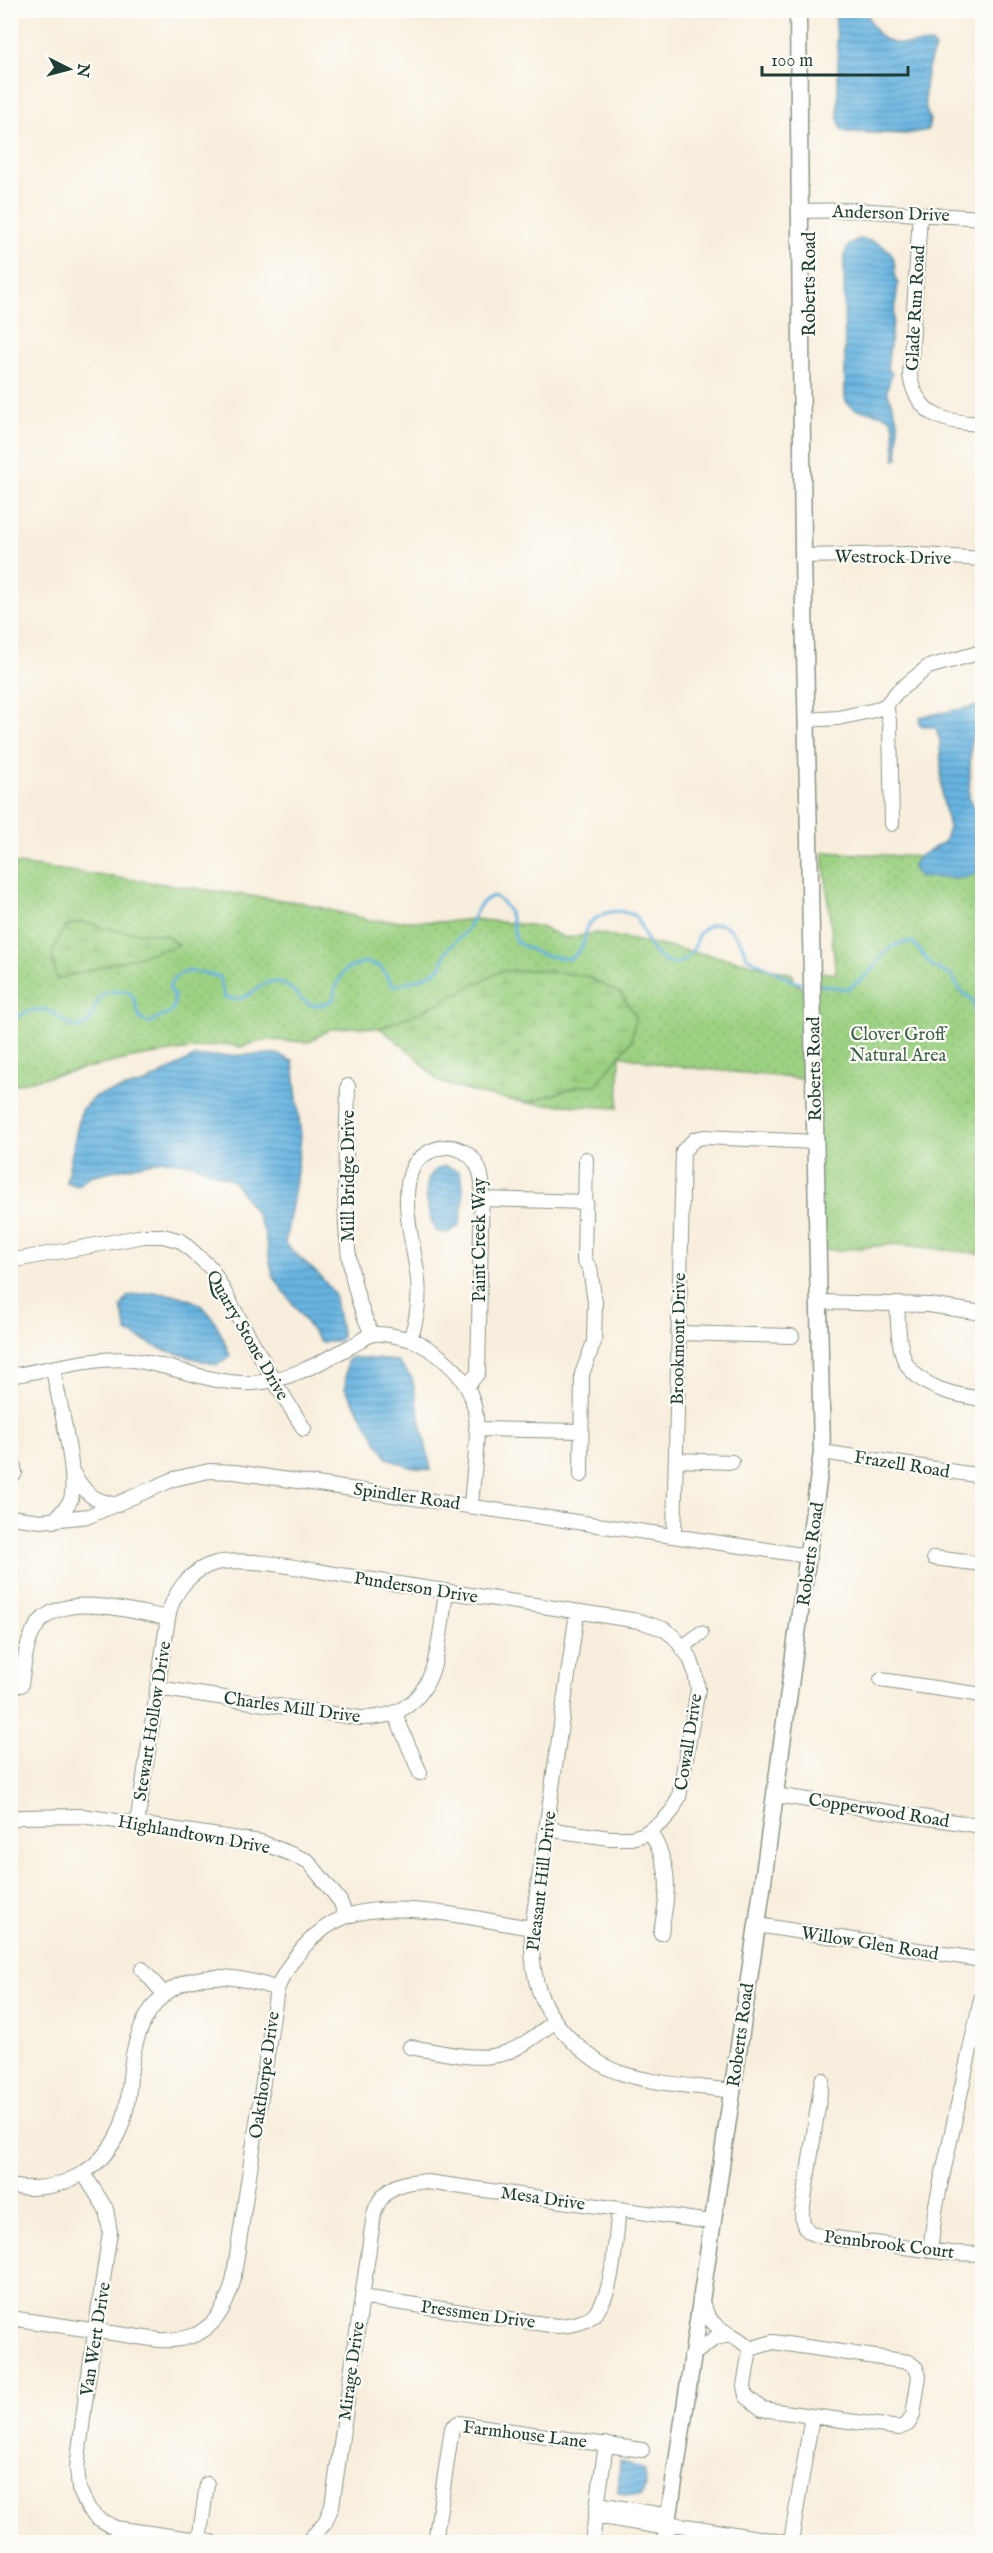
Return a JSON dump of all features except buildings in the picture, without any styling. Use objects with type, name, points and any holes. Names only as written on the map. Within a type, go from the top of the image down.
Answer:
[{"type":"main road","points":[[798,10],[799,155],[803,176],[804,211]]},
{"type":"main road","name":"Roberts Road","points":[[667,2527],[776,1795],[822,1452],[803,556],[810,434],[804,211],[807,10]]},
{"type":"street","name":"Anderson Drive","points":[[804,211],[855,210],[982,218]]},
{"type":"street","name":"Glade Run Road","points":[[920,214],[910,376],[913,390],[928,411],[939,418],[952,422],[982,424]]},
{"type":"street","name":"Westrock Drive","points":[[803,556],[898,554],[982,559]]},
{"type":"street","points":[[806,720],[838,718],[875,710],[886,705],[897,692],[928,667],[982,652]]},
{"type":"street","points":[[886,705],[890,726],[892,824]]},
{"type":"street","name":"Mill Bridge Drive","points":[[348,1086],[346,1232],[352,1279],[372,1334]]},
{"type":"street","name":"Brookmont Drive","points":[[674,1536],[681,1159],[684,1140],[704,1137],[816,1142]]},
{"type":"street","name":"Paint Creek Way","points":[[411,1339],[418,1310],[418,1282],[411,1250],[408,1178],[413,1165],[420,1157],[445,1146],[456,1147],[468,1153],[477,1163],[482,1181],[478,1373],[468,1385]]},
{"type":"street","points":[[581,1475],[582,1374],[594,1342],[595,1302],[590,1268],[584,1260],[586,1159]]},
{"type":"street","points":[[481,1199],[586,1202]]},
{"type":"street","name":"Quarry Stone Drive","points":[[10,1261],[144,1236],[163,1236],[181,1241],[211,1268],[273,1379],[304,1429]]},
{"type":"street","points":[[819,1302],[929,1305],[982,1313]]},
{"type":"street","points":[[897,1304],[898,1330],[905,1363],[926,1383],[958,1395],[982,1399]]},
{"type":"street","points":[[678,1333],[792,1336]]},
{"type":"street","points":[[10,1377],[107,1360],[132,1360],[234,1383],[256,1383],[297,1374],[372,1334],[411,1339],[439,1354],[468,1385],[475,1403],[476,1429],[471,1506]]},
{"type":"street","points":[[53,1369],[72,1471],[71,1499],[54,1521]]},
{"type":"street","points":[[476,1429],[581,1431]]},
{"type":"street","points":[[10,1447],[15,1473]]},
{"type":"street","name":"Frazell Road","points":[[822,1452],[982,1476]]},
{"type":"street","points":[[676,1460],[732,1461]]},
{"type":"street","points":[[72,1471],[90,1497],[98,1502],[117,1505]]},
{"type":"street","name":"Spindler Road","points":[[10,1517],[54,1521],[89,1516],[174,1479],[208,1471],[223,1471],[267,1475],[809,1556]]},
{"type":"street","points":[[934,1558],[982,1564]]},
{"type":"street","name":"Punderson Drive","points":[[168,1618],[172,1601],[187,1580],[208,1565],[231,1561],[293,1568],[652,1624],[664,1629],[683,1647]]},
{"type":"street","name":"Charles Mill Drive","points":[[157,1688],[360,1718],[395,1714],[410,1705],[422,1693],[431,1678],[446,1592]]},
{"type":"street","points":[[21,1685],[26,1652],[36,1625],[47,1615],[60,1608],[89,1606],[168,1618]]},
{"type":"street","name":"Pleasant Hill Drive","points":[[578,1612],[532,1928],[531,1952],[534,1977],[543,2003],[554,2022],[594,2060],[618,2073],[732,2091]]},
{"type":"street","name":"Stewart Hollow Drive","points":[[137,1824],[168,1618]]},
{"type":"street","points":[[683,1647],[701,1633]]},
{"type":"street","name":"Cowall Drive","points":[[546,1829],[610,1838],[631,1838],[650,1831],[672,1811],[683,1783],[698,1689],[690,1658],[683,1647]]},
{"type":"street","points":[[881,1680],[982,1695]]},
{"type":"street","points":[[395,1714],[420,1773]]},
{"type":"street","name":"Copperwood Road","points":[[776,1795],[982,1826]]},
{"type":"street","name":"Highlandtown Drive","points":[[10,1821],[19,1817],[82,1816],[261,1842],[308,1861],[340,1901],[346,1916]]},
{"type":"street","points":[[650,1831],[664,1856],[667,1868],[668,1891],[661,1933]]},
{"type":"street","name":"Oakthorpe Drive","points":[[10,2318],[178,2341],[208,2327],[221,2314],[233,2282],[277,1989],[282,1976],[305,1947],[330,1924],[346,1916],[373,1911],[411,1910],[532,1928]]},
{"type":"street","name":"Willow Glen Road","points":[[757,1925],[982,1960]]},
{"type":"street","points":[[142,1969],[164,1994]]},
{"type":"street","points":[[10,2186],[40,2189],[55,2186],[84,2174],[108,2150],[122,2125],[138,2036],[152,2006],[164,1994],[184,1983],[206,1976],[251,1980],[277,1989]]},
{"type":"street","points":[[930,2251],[941,2182],[982,1995]]},
{"type":"street","points":[[410,2047],[492,2056],[525,2043],[554,2022]]},
{"type":"street","name":"Pennbrook Court","points":[[822,2080],[802,2213],[805,2229],[820,2236],[930,2251],[982,2254]]},
{"type":"street","name":"Van Wert Drive","points":[[84,2174],[106,2209],[110,2232],[77,2468],[79,2489],[88,2508],[96,2517],[115,2528],[205,2542]]},
{"type":"street","name":"Mesa Drive","points":[[380,2200],[398,2185],[420,2181],[711,2222]]},
{"type":"street","name":"Mirage Drive","points":[[310,2540],[325,2523],[332,2506],[374,2214],[380,2200]]},
{"type":"street","name":"Pressmen Drive","points":[[362,2298],[557,2326],[576,2325],[592,2316],[603,2304],[608,2288],[619,2209]]},
{"type":"street","points":[[700,2298],[709,2318],[744,2342],[750,2349],[744,2386],[746,2396],[762,2409],[899,2428],[908,2424],[913,2415],[919,2376],[916,2368],[909,2362],[773,2342],[750,2349]]},
{"type":"street","points":[[691,2356],[715,2338],[731,2335]]},
{"type":"street","points":[[791,2542],[812,2416]]},
{"type":"street","name":"Farmhouse Lane","points":[[435,2542],[452,2428],[455,2425],[465,2424],[642,2450]]},
{"type":"street","points":[[592,2542],[606,2444]]},
{"type":"street","points":[[205,2542],[207,2484]]},
{"type":"street","points":[[597,2510],[667,2527],[782,2542]]},
{"type":"green space","name":"Clover Groff Natural Area","points":[[823,852],[982,860],[982,1254],[895,1244],[840,1250],[818,1249],[814,1080],[664,1065],[620,1055],[618,1108],[526,1103],[472,1092],[438,1081],[421,1060],[380,1028],[352,1027],[330,1029],[309,1042],[265,1040],[240,1047],[224,1044],[137,1057],[11,1085],[11,863],[303,903],[369,920],[445,922],[473,919],[538,926],[566,938],[597,933],[745,962],[792,974],[795,982],[812,997],[812,971],[836,974]]},
{"type":"green space","points":[[82,922],[118,931],[165,935],[179,945],[57,979],[53,963],[55,945],[66,926]]},
{"type":"green space","points":[[541,970],[586,976],[621,994],[636,1016],[631,1041],[596,1085],[579,1086],[526,1103],[472,1092],[438,1081],[413,1054],[380,1028],[418,1013],[501,971]]},
{"type":"water","points":[[835,11],[867,11],[877,32],[891,42],[932,43],[935,49],[927,74],[925,94],[930,120],[928,130],[906,134],[842,130],[838,118]]},
{"type":"water","points":[[858,239],[868,240],[884,247],[892,255],[895,263],[898,284],[887,369],[892,373],[887,390],[898,421],[898,458],[895,460],[894,427],[891,419],[878,413],[852,408],[845,398],[844,256],[849,245]]},
{"type":"water","points":[[982,705],[982,727],[971,738],[969,799],[982,818],[982,872],[964,878],[919,877],[912,866],[918,857],[944,842],[949,828],[942,797],[940,740],[936,728],[919,725],[920,717]]},
{"type":"water","points":[[276,1054],[293,1061],[301,1137],[285,1244],[319,1275],[334,1293],[342,1337],[336,1342],[320,1342],[273,1276],[264,1231],[254,1210],[233,1181],[194,1164],[162,1160],[90,1176],[77,1186],[66,1182],[81,1110],[95,1096],[145,1083],[194,1057]]},
{"type":"water","points":[[446,1166],[459,1171],[464,1191],[459,1226],[448,1233],[435,1231],[426,1193],[430,1176]]},
{"type":"water","points":[[153,1293],[184,1297],[204,1308],[218,1327],[230,1356],[217,1365],[161,1349],[127,1332],[121,1307],[128,1296]]},
{"type":"water","points":[[351,1357],[397,1361],[412,1378],[431,1470],[409,1467],[387,1458],[345,1388],[347,1360]]},
{"type":"water","points":[[620,2461],[645,2470],[646,2486],[641,2495],[618,2493]]},
{"type":"waterway","points":[[10,1025],[29,1011],[47,1010],[72,1026],[83,1026],[91,1019],[100,997],[113,991],[128,991],[133,997],[140,1019],[149,1023],[172,1012],[175,999],[169,987],[173,980],[184,972],[205,973],[220,977],[224,997],[243,998],[265,984],[276,982],[291,989],[307,1003],[314,1005],[322,1005],[333,1000],[336,985],[345,970],[364,962],[381,967],[393,986],[410,982],[440,967],[446,951],[465,932],[482,903],[493,896],[507,909],[516,942],[542,955],[570,959],[581,947],[588,924],[599,916],[621,911],[634,915],[655,954],[670,963],[679,962],[687,957],[694,948],[698,935],[706,927],[714,924],[721,925],[734,934],[747,957],[795,982],[806,984]]},
{"type":"waterway","points":[[819,985],[848,989],[869,974],[892,946],[913,942],[932,966],[952,976],[960,990],[974,1002],[976,1020],[982,1039]]}]
